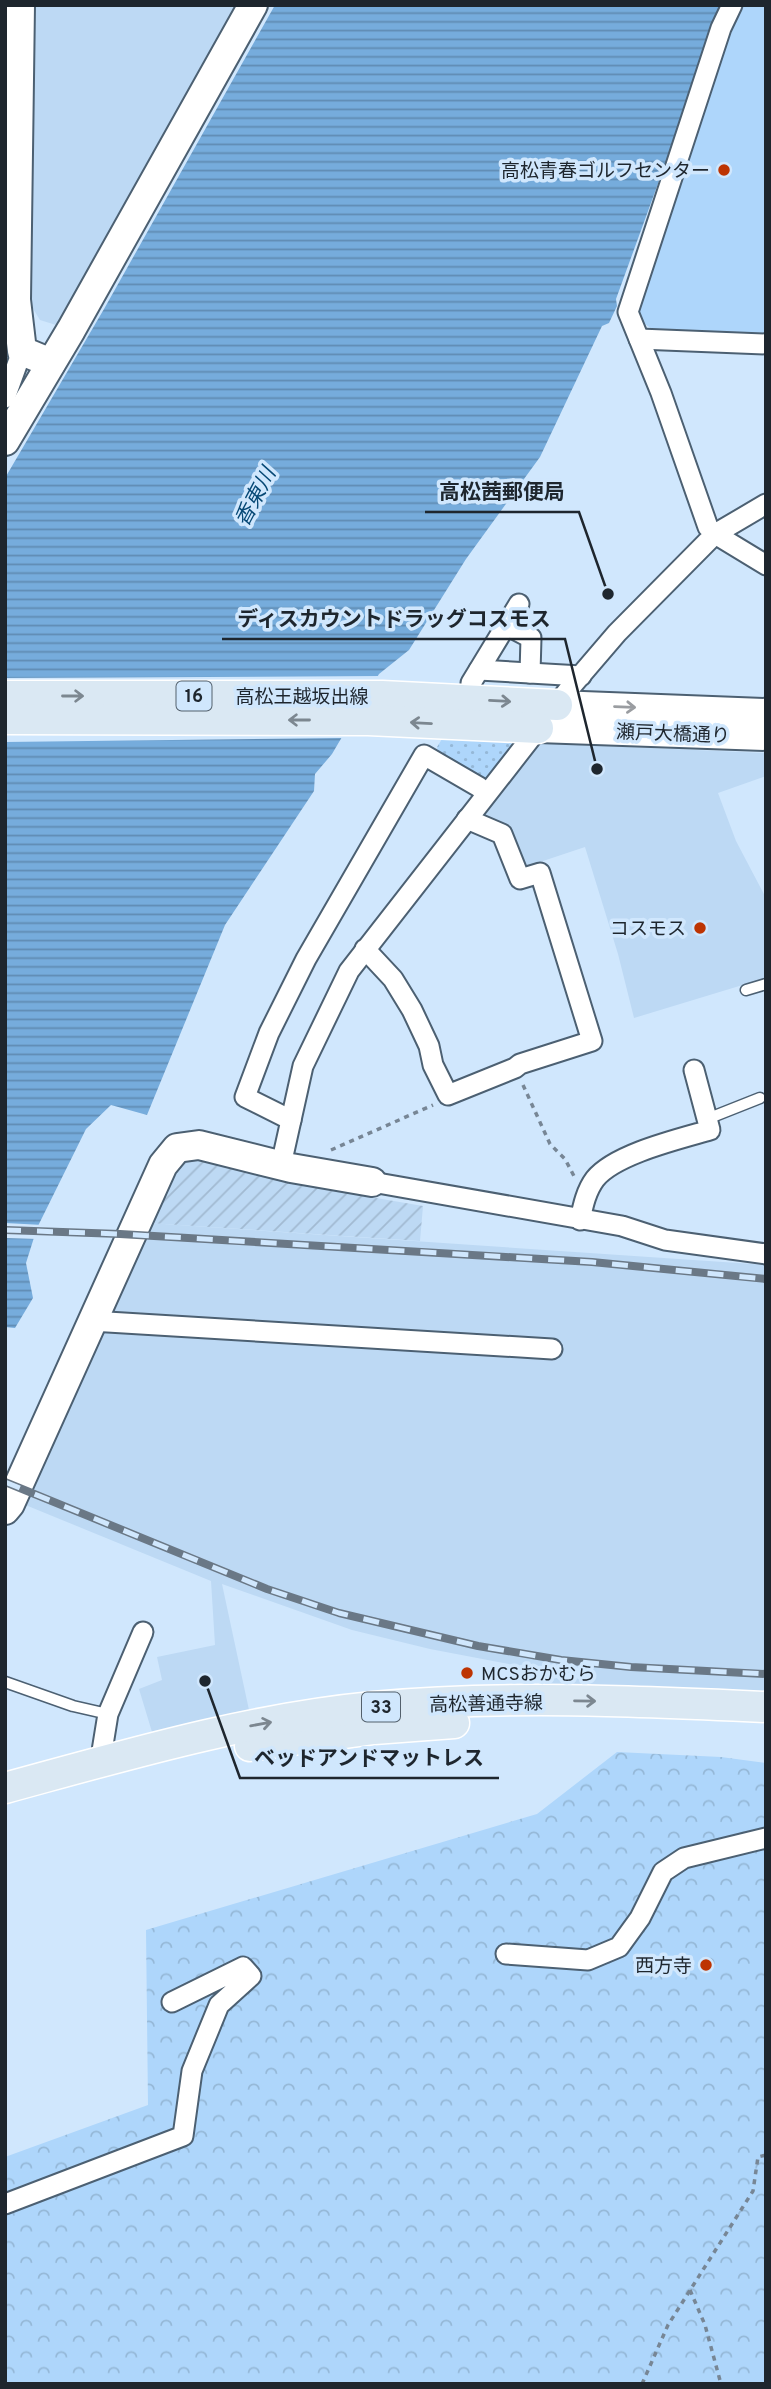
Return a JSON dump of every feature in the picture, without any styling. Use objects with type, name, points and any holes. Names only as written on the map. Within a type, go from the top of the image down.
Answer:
[{"type":"main road","name":"高松王越坂出線","points":[[5,696],[375,708],[538,728]]},
{"type":"main road","name":"高松王越坂出線","points":[[5,719],[557,705]]},
{"type":"main road","name":"高松善通寺線","points":[[5,1788],[225,1730],[373,1707],[551,1701],[766,1707]]},
{"type":"main road","name":"高松善通寺線","points":[[5,1808],[229,1750],[374,1729],[500,1721],[766,1727]]},
{"type":"street","points":[[5,398],[22,351],[16,300],[20,5]]},
{"type":"street","points":[[5,441],[253,5]]},
{"type":"street","points":[[732,5],[720,28],[628,312],[661,393],[708,527],[766,565]]},
{"type":"street","points":[[639,339],[766,344]]},
{"type":"street","points":[[22,351],[51,363]]},
{"type":"street","points":[[281,1166],[303,1066],[349,971],[365,949],[538,728],[617,633],[715,534],[766,504]]},
{"type":"street","points":[[519,604],[475,676],[530,673],[581,676]]},
{"type":"street","points":[[506,625],[530,638],[530,673]]},
{"type":"street","name":"瀬戸大橋通り","points":[[557,705],[766,713]]},
{"type":"street","name":"瀬戸大橋通り","points":[[538,728],[766,736]]},
{"type":"street","points":[[291,1120],[245,1097],[269,1033],[306,959],[428,749],[486,794]]},
{"type":"street","points":[[365,949],[394,979],[412,1010],[429,1046],[433,1065],[448,1095],[515,1068],[520,1063],[592,1041],[540,873],[520,879],[502,834],[467,819]]},
{"type":"street","points":[[580,1220],[585,1199],[596,1178],[631,1154],[710,1130],[694,1070]]},
{"type":"street","points":[[5,1510],[163,1165],[177,1148],[199,1145],[281,1166],[622,1226],[664,1240],[766,1254]]},
{"type":"street","points":[[91,1321],[552,1349]]},
{"type":"street","points":[[107,1760],[102,1751],[108,1714],[143,1632]]},
{"type":"street","points":[[506,1954],[588,1960],[618,1947],[640,1918],[663,1872],[684,1858],[766,1838]]},
{"type":"street","points":[[5,2204],[183,2136],[192,2071],[219,2005],[251,1976],[243,1967],[172,2002]]},
{"type":"lane","points":[[746,989],[766,984]]},
{"type":"lane","points":[[707,1119],[760,1098]]},
{"type":"lane","points":[[5,1682],[73,1706],[108,1714]]},
{"type":"path","points":[[515,1068],[550,1144],[565,1159],[585,1199]]},
{"type":"path","points":[[327,1152],[448,1099],[448,1095]]},
{"type":"path","points":[[642,2384],[668,2325],[753,2191],[758,2157],[766,2155]]},
{"type":"path","points":[[690,2290],[705,2325],[720,2384]]},
{"type":"shaded area","points":[[32,5],[241,5],[56,325],[40,320],[29,302]]},
{"type":"shaded area","points":[[535,743],[766,753],[766,776],[718,793],[736,841],[766,898],[766,978],[634,1018],[618,954],[585,847],[522,868],[476,819]]},
{"type":"shaded area","points":[[193,1157],[300,1185],[423,1206],[420,1241],[149,1223],[171,1168]]},
{"type":"shaded area","points":[[149,1223],[766,1265],[766,1694],[551,1686],[550,1672],[430,1649],[352,1630],[222,1584],[249,1710],[152,1732],[139,1689],[162,1680],[157,1657],[215,1645],[211,1581],[23,1504]]},
{"type":"green space","name":"高松青春ゴルフセンター","points":[[741,5],[766,5],[766,334],[652,329],[642,322],[635,311],[729,29]]},
{"type":"green space","points":[[442,739],[513,742],[486,779],[477,780],[439,756],[437,747]]},
{"type":"green space","points":[[617,1752],[721,1757],[766,1763],[766,2384],[5,2384],[5,2157],[148,2105],[146,1930],[537,1814]]},
{"type":"water","name":"香東川","points":[[275,5],[723,5],[616,299],[617,306],[609,323],[602,326],[540,457],[466,559],[409,650],[379,674],[332,754],[315,774],[314,791],[225,925],[147,1115],[111,1105],[86,1129],[37,1228],[26,1263],[33,1298],[15,1328],[5,1327],[5,478],[104,309]]},
{"type":"pier","points":[[381,676],[345,738],[5,742],[5,678]]},
{"type":"pier","points":[[5,1223],[43,1225],[37,1239],[5,1238]]},
{"type":"railway","points":[[5,1230],[120,1234],[592,1262],[766,1279]]},
{"type":"railway","points":[[5,1482],[267,1589],[339,1613],[478,1646],[561,1660],[631,1667],[766,1674]]},
{"type":"place","name":"高松青春ゴルフセンター","points":[[724,170]]},
{"type":"place","name":"高松茜郵便局","points":[[608,594]]},
{"type":"place","name":"ディスカウントドラッグコスモス","points":[[597,769]]},
{"type":"place","name":"コスモス","points":[[700,928]]},
{"type":"place","name":"MCSおかむら","points":[[467,1673]]},
{"type":"place","name":"ベッドアンドマットレス","points":[[205,1681]]},
{"type":"place","name":"西方寺","points":[[706,1965]]}]
